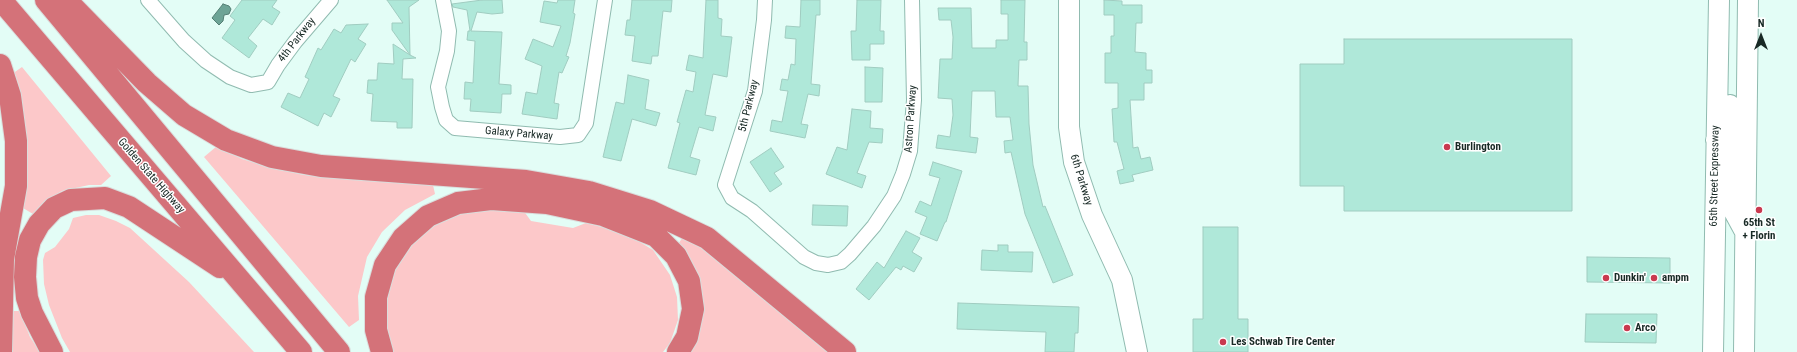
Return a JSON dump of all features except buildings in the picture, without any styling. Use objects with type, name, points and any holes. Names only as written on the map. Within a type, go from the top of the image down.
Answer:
[{"type":"highway","name":"Golden State Highway","points":[[1,0],[243,282],[301,352]]},
{"type":"highway","points":[[46,0],[339,352]]},
{"type":"highway","points":[[66,0],[147,83],[184,115],[226,140],[272,157],[321,166],[526,181],[589,192],[650,211],[707,238],[845,352]]},
{"type":"highway","points":[[0,65],[10,96],[16,141],[16,186],[3,259],[1,352]]},
{"type":"highway","points":[[52,352],[39,329],[27,298],[25,277],[26,257],[30,240],[39,224],[54,208],[71,200],[105,198],[129,207],[243,282]]},
{"type":"highway","points":[[382,352],[376,330],[376,297],[385,265],[403,238],[428,216],[458,203],[490,199],[554,204],[603,215],[656,236],[676,256],[689,281],[693,309],[688,337],[678,352]]},
{"type":"main road","name":"6th Parkway","points":[[1069,0],[1069,109],[1074,162],[1092,214],[1122,280],[1137,352]]},
{"type":"main road","name":"65th Street Expressway","points":[[1713,352],[1719,0]]},
{"type":"main road","points":[[1744,352],[1748,0]]},
{"type":"main road","points":[[1718,53],[1730,80],[1730,129],[1734,141],[1746,153]]},
{"type":"main road","points":[[1716,140],[1726,148],[1732,167],[1731,206],[1745,231]]},
{"type":"street","name":"4th Parkway","points":[[148,0],[184,41],[212,65],[230,77],[251,85],[268,82],[278,65],[295,42],[330,0]]},
{"type":"street","name":"Galaxy Parkway","points":[[443,0],[449,31],[447,52],[438,87],[446,120],[455,128],[560,137],[578,135],[586,123],[605,0]]},
{"type":"street","name":"5th Parkway","points":[[725,185],[755,91],[764,20],[764,0]]},
{"type":"street","name":"Astron Parkway","points":[[725,185],[732,198],[758,216],[804,257],[816,263],[828,265],[840,262],[850,254],[874,226],[894,196],[910,151],[914,100],[912,0]]},
{"type":"shaded area","points":[[223,4],[229,6],[231,9],[229,14],[224,15],[223,21],[219,25],[212,18]]},
{"type":"shaded area","points":[[22,67],[111,176],[101,185],[89,185],[62,191],[46,201],[33,214],[23,208],[28,162],[27,136],[23,113],[12,74]]},
{"type":"shaded area","points":[[217,146],[242,159],[304,175],[433,185],[435,194],[405,210],[382,232],[367,257],[358,296],[359,320],[349,327],[204,157]]},
{"type":"shaded area","points":[[475,210],[523,210],[531,221],[573,228],[586,223],[625,233],[653,250],[670,275],[677,297],[678,320],[670,343],[663,352],[392,352],[384,331],[383,306],[391,276],[404,249],[429,226],[449,216]]},
{"type":"shaded area","points":[[86,215],[99,215],[130,228],[189,282],[254,352],[70,352],[62,338],[49,305],[44,284],[43,260],[45,253],[55,247],[69,229],[73,218]]},
{"type":"shaded area","points":[[683,237],[709,252],[828,352],[689,352],[676,247]]},
{"type":"shaded area","points":[[12,311],[20,311],[30,337],[40,352],[12,352]]},
{"type":"place","name":"Burlington","points":[[1447,147]]},
{"type":"place","name":"65th St + Florin","points":[[1759,210]]},
{"type":"place","name":"Dunkin'","points":[[1606,278]]},
{"type":"place","name":"ampm","points":[[1654,278]]},
{"type":"place","name":"Arco","points":[[1627,328]]},
{"type":"place","name":"Les Schwab Tire Center","points":[[1223,342]]}]
